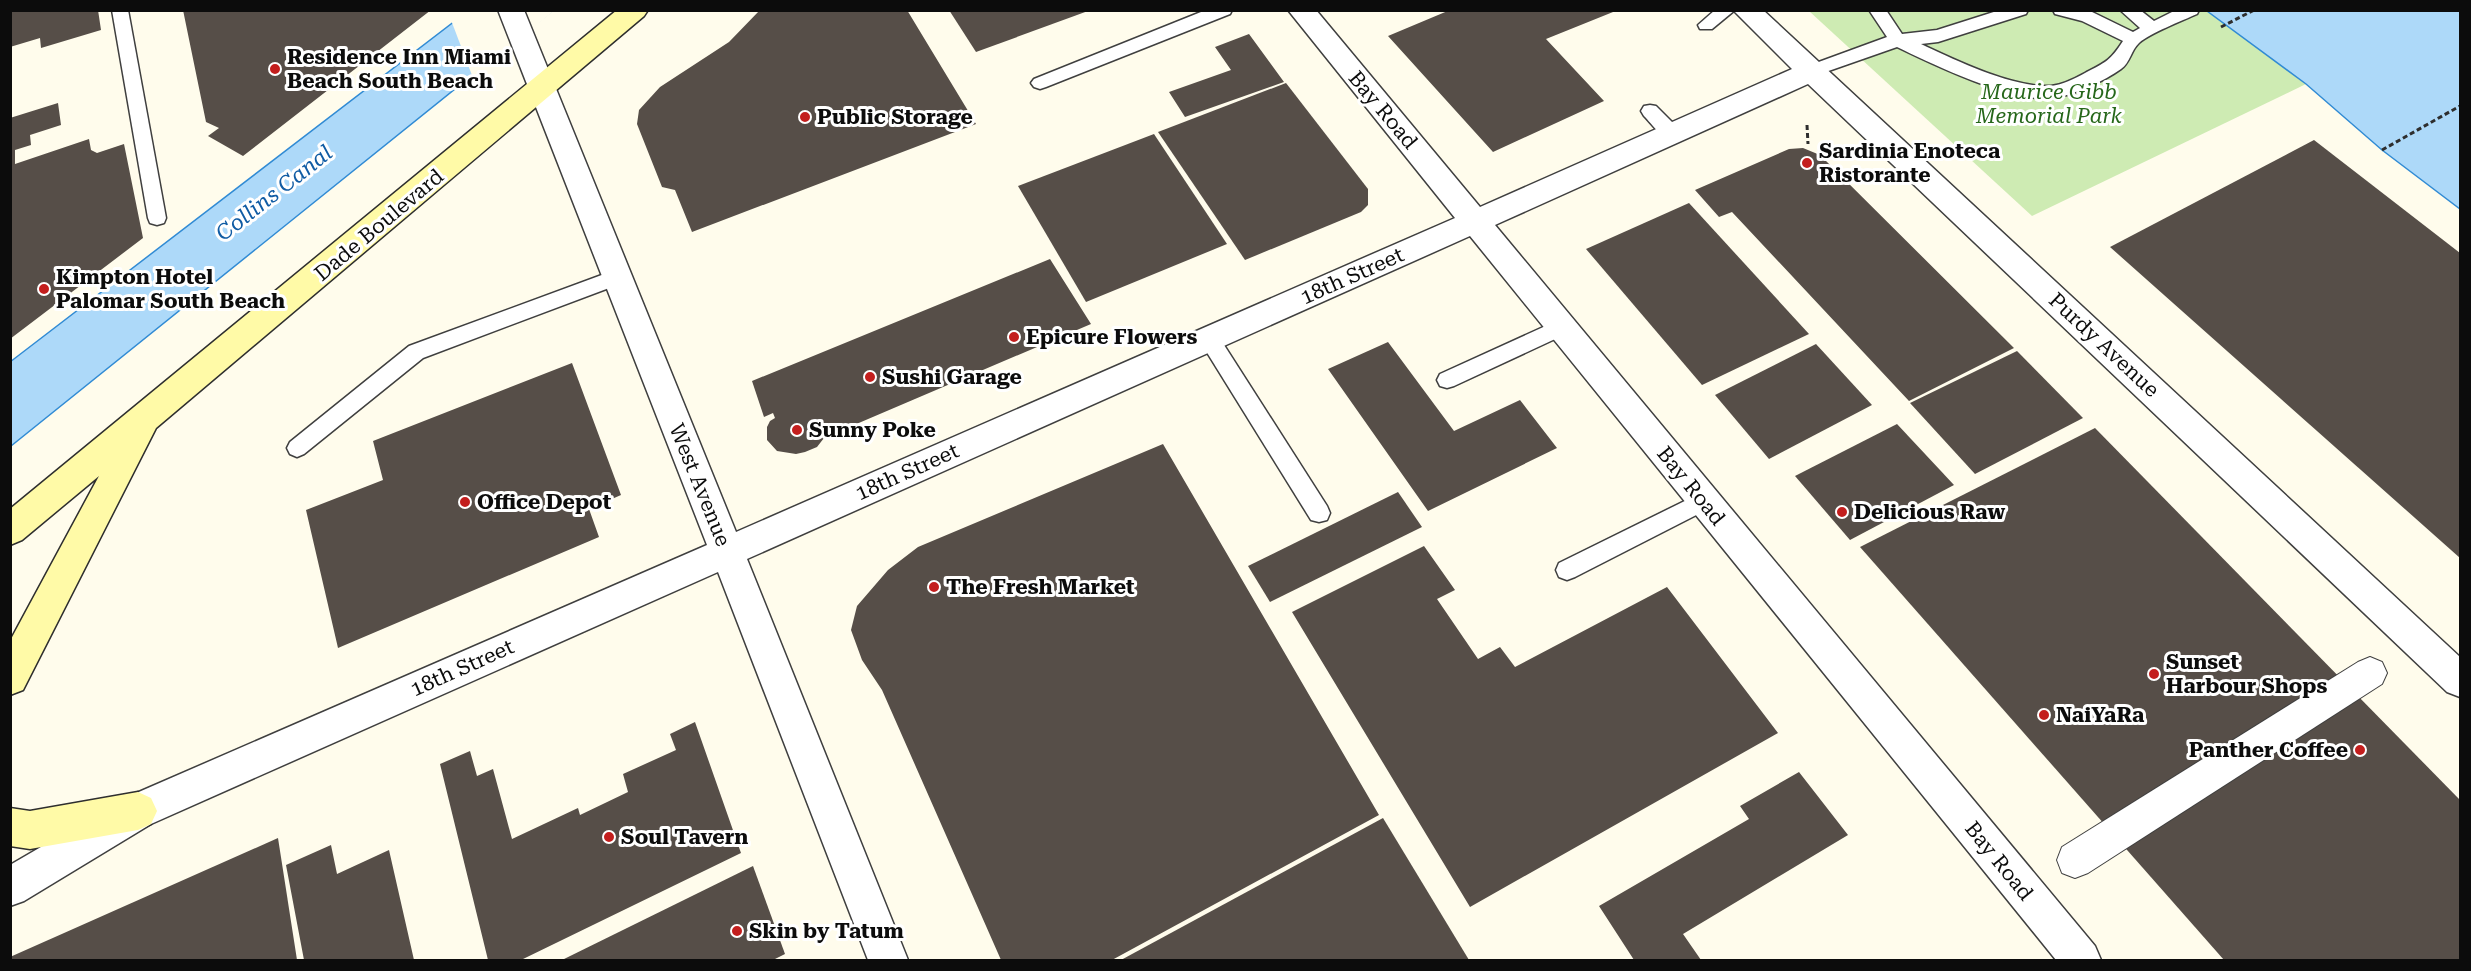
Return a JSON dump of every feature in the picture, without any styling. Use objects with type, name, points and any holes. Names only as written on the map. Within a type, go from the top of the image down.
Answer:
[{"type":"main road","name":"Dade Boulevard","points":[[10,530],[635,10]]},
{"type":"main road","points":[[10,678],[147,418]]},
{"type":"main road","points":[[10,827],[30,830],[138,811]]},
{"type":"street","name":"West Avenue","points":[[511,10],[544,88],[888,960]]},
{"type":"street","name":"Bay Road","points":[[1301,10],[2081,960]]},
{"type":"street","name":"Purdy Avenue","points":[[1746,10],[2460,680]]},
{"type":"street","name":"18th Street","points":[[10,887],[138,811],[1210,340],[1811,71]]},
{"type":"street","points":[[2075,860],[2370,673]]},
{"type":"lane","points":[[120,10],[158,218]]},
{"type":"lane","points":[[1040,83],[1224,10]]},
{"type":"lane","points":[[1706,25],[1727,10]]},
{"type":"lane","points":[[1877,10],[1898,40],[1946,63],[1996,82],[2030,90],[2053,92],[2084,81],[2117,64],[2133,39],[2191,10]]},
{"type":"lane","points":[[1811,71],[1898,40],[1938,36],[2020,10]]},
{"type":"lane","points":[[2061,10],[2087,16],[2133,39]]},
{"type":"lane","points":[[2128,10],[2152,29]]},
{"type":"lane","points":[[1650,111],[1673,134]]},
{"type":"lane","points":[[297,448],[416,352],[618,277]]},
{"type":"lane","points":[[1447,380],[1561,327]]},
{"type":"lane","points":[[1210,340],[1320,513]]},
{"type":"lane","points":[[1567,570],[1703,501]]},
{"type":"path","points":[[2220,27],[2254,10]]},
{"type":"path","points":[[2382,150],[2460,106]]},
{"type":"path","points":[[1807,125],[1808,144]]},
{"type":"green space","name":"Maurice Gibb Memorial Park","points":[[1809,11],[2207,11],[2306,84],[2032,216]]},
{"type":"water","name":"Collins Canal","points":[[468,11],[552,11],[11,446],[10,362]]},
{"type":"water","points":[[2207,11],[2460,11],[2460,209],[2382,150],[2306,84]]},
{"type":"pier","points":[[463,10],[555,10],[473,78],[451,20]]},
{"type":"building","points":[[10,10],[98,10],[101,30],[41,48],[40,38],[10,47]]},
{"type":"building","name":"Residence Inn Miami Beach South Beach","points":[[183,10],[431,10],[243,156],[208,136],[219,128],[206,122]]},
{"type":"building","name":"Public Storage","points":[[760,10],[907,10],[976,124],[692,232],[675,190],[662,187],[637,124],[639,110],[660,87],[729,42]]},
{"type":"building","points":[[949,10],[1088,10],[1088,11],[976,52]]},
{"type":"building","points":[[1450,10],[1618,10],[1546,39],[1604,101],[1493,152],[1388,36]]},
{"type":"building","points":[[1249,34],[1284,82],[1185,117],[1169,92],[1231,70],[1215,47]]},
{"type":"building","points":[[1286,83],[1368,189],[1368,205],[1361,212],[1245,260],[1158,132]]},
{"type":"building","name":"Kimpton Hotel Palomar South Beach","points":[[58,103],[61,125],[30,135],[31,145],[15,150],[15,164],[89,139],[91,150],[97,153],[124,144],[143,238],[10,339],[10,118]]},
{"type":"building","points":[[1154,134],[1227,244],[1086,302],[1018,186]]},
{"type":"building","points":[[2314,140],[2460,253],[2460,558],[2110,247]]},
{"type":"building","points":[[1803,148],[1820,155],[2014,348],[1909,401],[1732,212],[1719,217],[1695,190],[1789,149]]},
{"type":"building","points":[[1689,203],[1809,334],[1702,385],[1586,249]]},
{"type":"building","points":[[1050,259],[1091,324],[833,434],[829,424],[824,426],[827,431],[824,438],[817,447],[805,452],[796,454],[777,451],[767,440],[767,427],[775,418],[773,413],[764,417],[752,381]]},
{"type":"building","points":[[1388,342],[1454,431],[1520,400],[1557,448],[1428,511],[1328,369]]},
{"type":"building","points":[[1816,344],[1872,405],[1769,459],[1715,395]]},
{"type":"building","points":[[2017,351],[2083,418],[1975,474],[1910,403]]},
{"type":"building","name":"Office Depot","points":[[572,363],[621,495],[589,509],[599,537],[338,648],[306,510],[383,480],[373,441]]},
{"type":"building","points":[[1897,424],[1954,485],[1850,540],[1795,476]]},
{"type":"building","name":"Sunset Harbour Shops","points":[[2095,428],[2460,800],[2460,960],[2224,960],[1860,547]]},
{"type":"building","points":[[1163,444],[1379,815],[1112,960],[1001,960],[882,690],[862,660],[851,630],[857,606],[888,570],[918,547]]},
{"type":"building","points":[[1398,492],[1422,527],[1270,602],[1248,566]]},
{"type":"building","points":[[1424,546],[1455,590],[1437,599],[1478,659],[1500,647],[1515,667],[1667,587],[1778,733],[1470,907],[1292,612]]},
{"type":"building","points":[[695,722],[741,853],[521,960],[488,960],[440,764],[470,751],[477,776],[493,769],[512,839],[578,808],[580,815],[628,792],[623,774],[676,750],[670,734]]},
{"type":"building","points":[[1799,772],[1848,835],[1683,934],[1701,960],[1634,960],[1599,906],[1749,819],[1740,806]]},
{"type":"building","points":[[1383,818],[1469,960],[1121,960]]},
{"type":"building","points":[[278,838],[297,960],[10,960],[10,957]]},
{"type":"building","points":[[331,845],[337,874],[389,850],[414,960],[304,960],[286,865]]},
{"type":"building","points":[[753,866],[785,954],[773,960],[562,960]]},
{"type":"place","name":"Residence Inn Miami Beach South Beach","points":[[275,69]]},
{"type":"place","name":"Public Storage","points":[[805,117]]},
{"type":"place","name":"Sardinia Enoteca Ristorante","points":[[1807,163]]},
{"type":"place","name":"Kimpton Hotel Palomar South Beach","points":[[44,289]]},
{"type":"place","name":"Epicure Flowers","points":[[1014,337]]},
{"type":"place","name":"Sushi Garage","points":[[870,377]]},
{"type":"place","name":"Sunny Poke","points":[[797,430]]},
{"type":"place","name":"Office Depot","points":[[465,502]]},
{"type":"place","name":"Delicious Raw","points":[[1842,512]]},
{"type":"place","name":"The Fresh Market","points":[[934,587]]},
{"type":"place","name":"Sunset Harbour Shops","points":[[2154,674]]},
{"type":"place","name":"NaiYaRa","points":[[2044,715]]},
{"type":"place","name":"Panther Coffee","points":[[2360,750]]},
{"type":"place","name":"Soul Tavern","points":[[609,837]]},
{"type":"place","name":"Skin by Tatum","points":[[737,931]]}]
